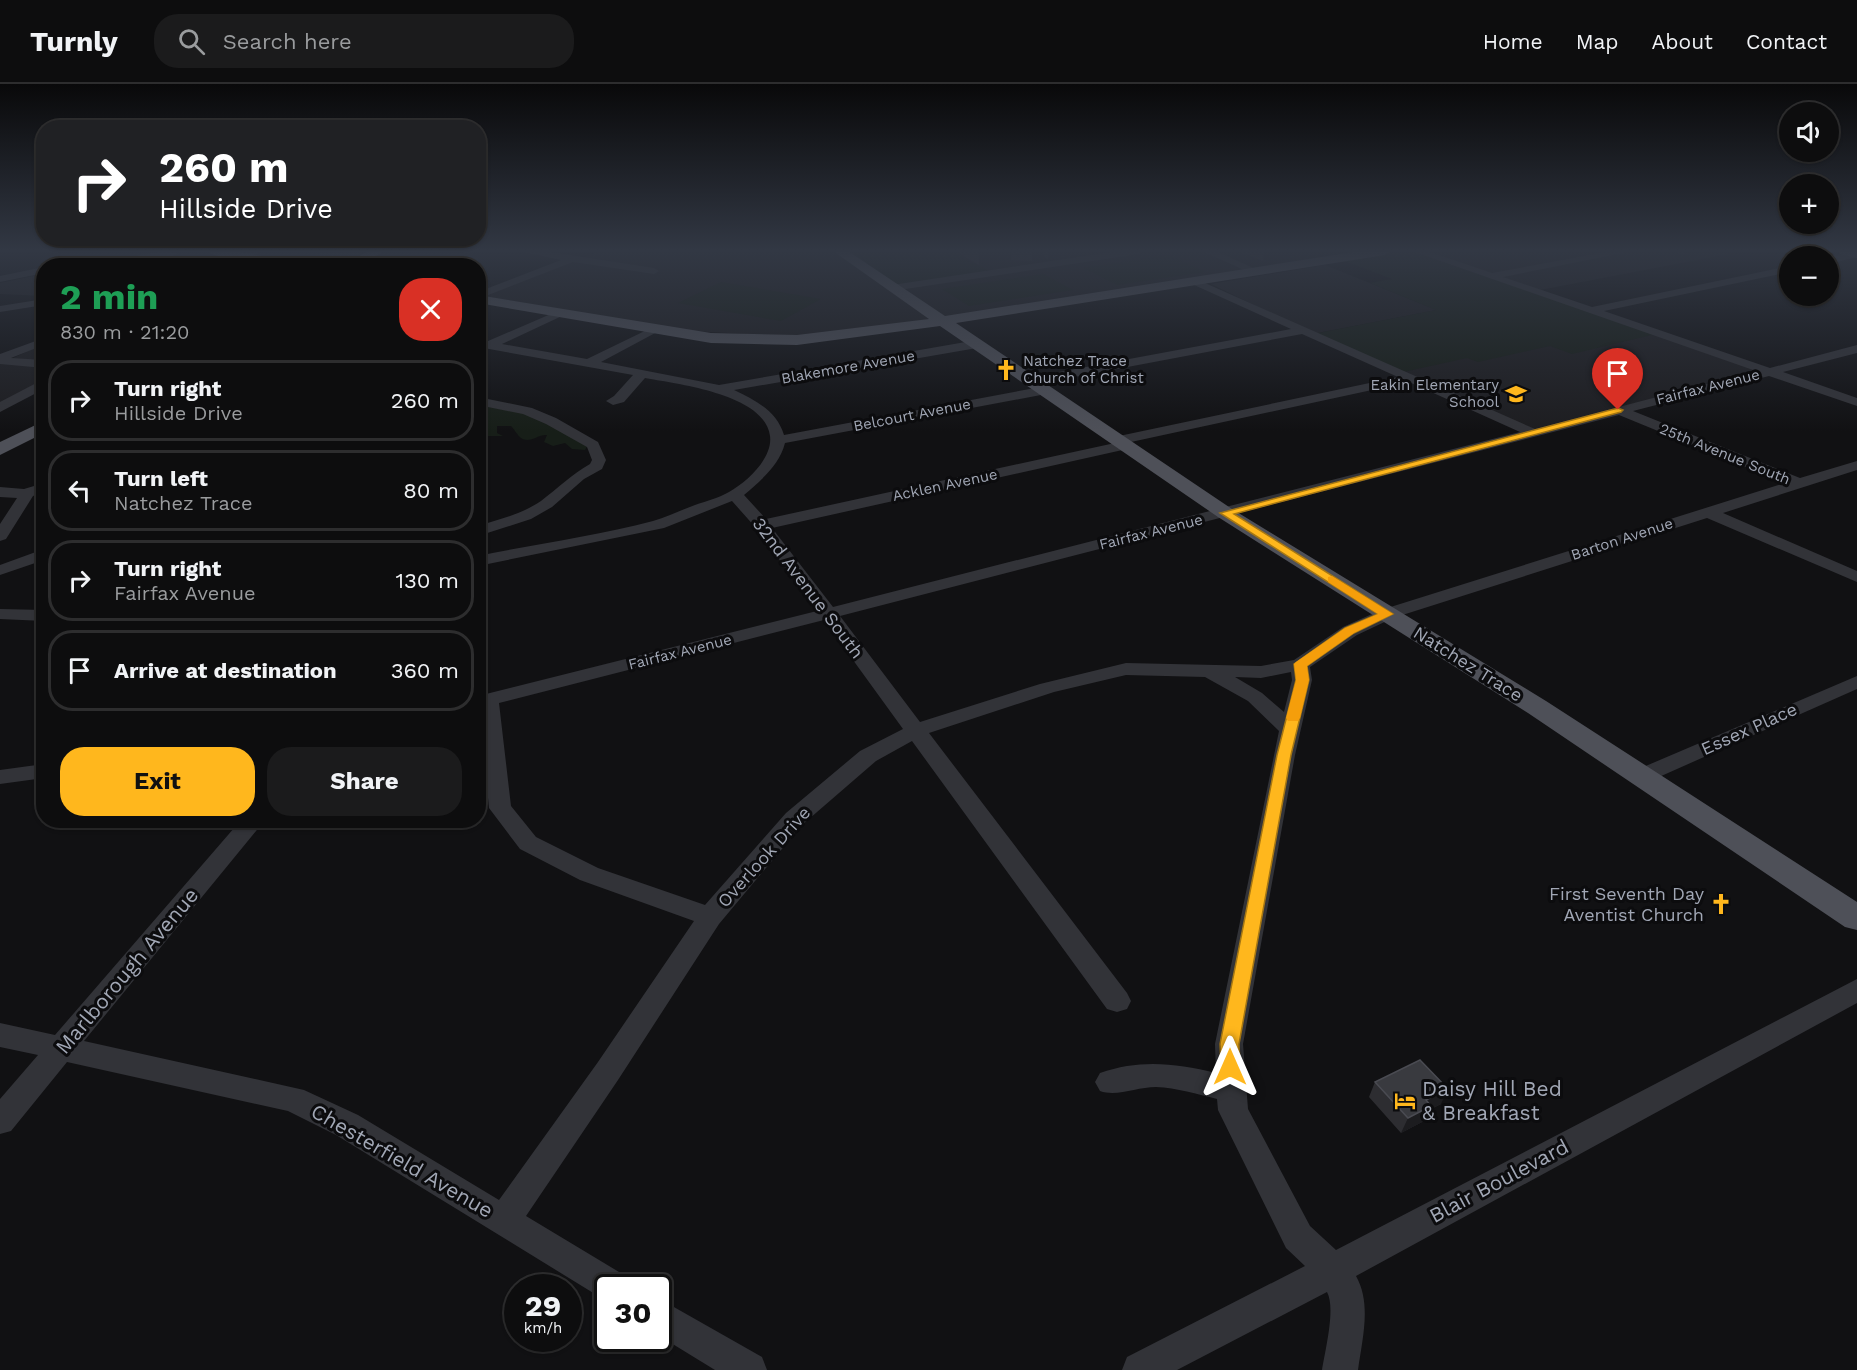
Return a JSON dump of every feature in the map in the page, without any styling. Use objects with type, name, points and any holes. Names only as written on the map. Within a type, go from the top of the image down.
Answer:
[{"type":"main road","points":[[550,311],[711,338],[797,340],[867,333],[1009,311]]},
{"type":"main road","name":"Natchez Trace","points":[[929,311],[1225,513],[1642,776],[1857,918]]},
{"type":"main road","points":[[0,449],[36,430]]},
{"type":"street","points":[[1261,311],[1531,432]]},
{"type":"street","points":[[1589,311],[1857,402]]},
{"type":"street","points":[[486,343],[560,313]]},
{"type":"street","points":[[589,363],[653,330]]},
{"type":"street","points":[[1032,381],[1303,330]]},
{"type":"street","points":[[0,359],[36,344]]},
{"type":"street","points":[[486,344],[719,389],[754,406],[764,414],[771,423],[778,440],[768,464],[740,501],[658,525],[486,559]]},
{"type":"street","name":"Blakemore Avenue","points":[[719,389],[977,344]]},
{"type":"street","name":"Fairfax Avenue","points":[[486,701],[829,615],[1857,349]]},
{"type":"street","points":[[0,359],[36,363]]},
{"type":"street","points":[[613,401],[619,399],[642,373]]},
{"type":"street","name":"Acklen Avenue","points":[[762,525],[1411,378]]},
{"type":"street","points":[[0,408],[36,388]]},
{"type":"street","name":"Belcourt Avenue","points":[[778,440],[1046,390]]},
{"type":"street","points":[[486,403],[527,411],[551,421],[593,445],[599,460],[597,466],[579,476],[546,504],[525,516],[486,528]]},
{"type":"street","name":"25th Avenue South","points":[[1618,410],[1799,483]]},
{"type":"street","name":"Barton Avenue","points":[[1300,664],[1350,631],[1387,614],[1799,483],[1855,468]]},
{"type":"street","points":[[0,492],[25,494],[36,490]]},
{"type":"street","points":[[0,536],[25,499],[25,494]]},
{"type":"street","name":"32nd Avenue South","points":[[740,501],[762,525],[1117,1000]]},
{"type":"street","points":[[1708,512],[1857,577]]},
{"type":"street","points":[[0,570],[36,557]]},
{"type":"street","points":[[0,614],[36,616]]},
{"type":"street","points":[[1300,664],[1302,680],[1290,729],[1229,1044],[1233,1110],[1298,1237],[1333,1270],[1347,1294],[1347,1317],[1340,1370]]},
{"type":"street","name":"Overlook Drive","points":[[503,1221],[608,1071],[710,917],[794,819],[868,756],[916,730],[1047,688],[1126,669],[1261,672],[1300,664]]},
{"type":"street","points":[[1209,670],[1254,698],[1290,729]]},
{"type":"street","name":"Essex Place","points":[[1642,776],[1857,682]]},
{"type":"street","points":[[486,714],[500,808],[528,843],[589,874],[710,917]]},
{"type":"street","points":[[0,777],[36,772]]},
{"type":"street","name":"Marlborough Avenue","points":[[0,1120],[247,828]]},
{"type":"street","name":"Blair Boulevard","points":[[1140,1370],[1333,1270],[1857,990]]},
{"type":"street","name":"Chesterfield Avenue","points":[[0,1035],[293,1099],[347,1125],[594,1276]]},
{"type":"street","points":[[1110,1082],[1123,1077],[1163,1074],[1232,1090]]},
{"type":"street","points":[[672,1323],[749,1370]]},
{"type":"shaded area","points":[[572,311],[984,311],[830,334],[785,336],[691,331]]},
{"type":"shaded area","points":[[724,311],[799,311],[781,321]]},
{"type":"shaded area","points":[[1266,311],[1432,311],[1313,334]]},
{"type":"shaded area","points":[[1431,311],[1590,311],[1656,334],[1572,354],[1550,346],[1478,362],[1467,358],[1399,373],[1313,334]]},
{"type":"shaded area","points":[[1603,316],[1768,372],[1531,432],[1382,365]]},
{"type":"shaded area","points":[[36,347],[36,385],[0,406],[0,364]]},
{"type":"shaded area","points":[[486,406],[534,415],[588,445],[585,450],[572,449],[565,443],[553,446],[544,442],[547,435],[524,440],[511,426],[497,426],[497,433],[503,436],[486,436]]},
{"type":"building","points":[[1420,1060],[1448,1089],[1426,1100],[1431,1106],[1408,1118],[1375,1082]]},
{"type":"slow traffic","points":[[1293,718],[1302,680],[1300,664],[1350,631],[1387,614],[1332,579]]},
{"type":"place","name":"Natchez Trace Church of Christ","points":[[1006,370]]},
{"type":"place","name":"Eakin Elementary School","points":[[1516,394]]},
{"type":"place","name":"First Seventh Day Aventist Church","points":[[1721,904]]},
{"type":"place","name":"Daisy Hill Bed & Breakfast","points":[[1405,1101]]},
{"type":"route","points":[[1230,1067],[1229,1044],[1284,755],[1302,680],[1300,664],[1350,631],[1387,614],[1225,513],[1618,410]]}]
